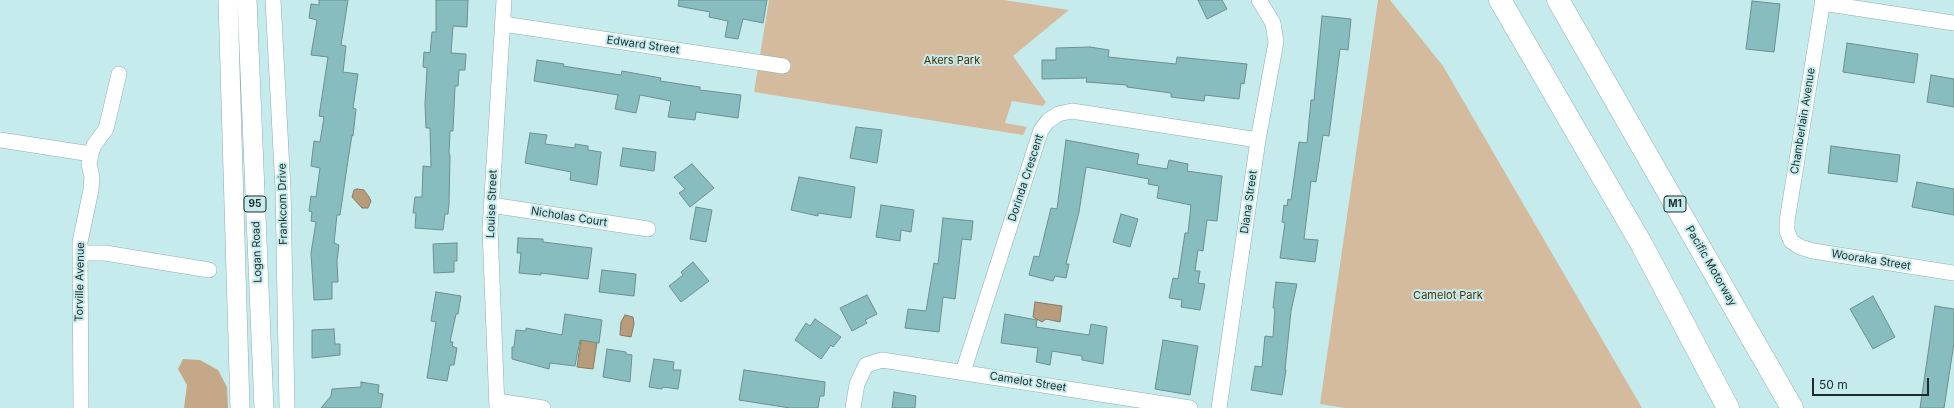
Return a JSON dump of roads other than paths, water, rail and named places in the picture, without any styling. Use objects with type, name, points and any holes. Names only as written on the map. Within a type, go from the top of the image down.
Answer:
[{"type":"highway","points":[[1500,0],[1642,245],[1728,408]]},
{"type":"highway","name":"Pacific Motorway","points":[[1558,0],[1792,408]]},
{"type":"main road","name":"Logan Road","points":[[228,0],[240,408]]},
{"type":"main road","name":"Logan Road","points":[[248,0],[264,408]]},
{"type":"street","name":"Frankcom Drive","points":[[273,0],[283,182],[287,408]]},
{"type":"street","name":"Louise Street","points":[[497,404],[490,229],[504,0]]},
{"type":"street","name":"Diana Street","points":[[1219,408],[1258,140],[1276,42],[1272,23],[1259,0]]},
{"type":"street","points":[[1823,1],[1954,23]]},
{"type":"street","name":"Chamberlain Avenue","points":[[1791,241],[1787,231],[1787,221],[1823,1]]},
{"type":"street","name":"Edward Street","points":[[503,24],[783,66]]},
{"type":"street","points":[[0,140],[91,154],[94,145],[106,129],[119,74]]},
{"type":"street","name":"Dorinda Crescent","points":[[963,372],[1041,130],[1048,121],[1058,114],[1072,111],[1258,140]]},
{"type":"street","name":"Torville Avenue","points":[[81,408],[80,242],[91,190],[92,177],[89,164],[91,154]]},
{"type":"street","name":"Nicholas Court","points":[[491,205],[648,229]]},
{"type":"street","name":"Wooraka Street","points":[[1791,241],[1800,247],[1813,251],[1954,273]]},
{"type":"street","points":[[80,253],[105,253],[209,270]]},
{"type":"street","name":"Camelot Street","points":[[853,408],[857,384],[866,364],[882,360],[1190,408]]},
{"type":"street","points":[[497,404],[543,408]]},
{"type":"park label","name":"Akers Park","points":[[952,61]]},
{"type":"park label","name":"Camelot Park","points":[[1448,296]]}]
